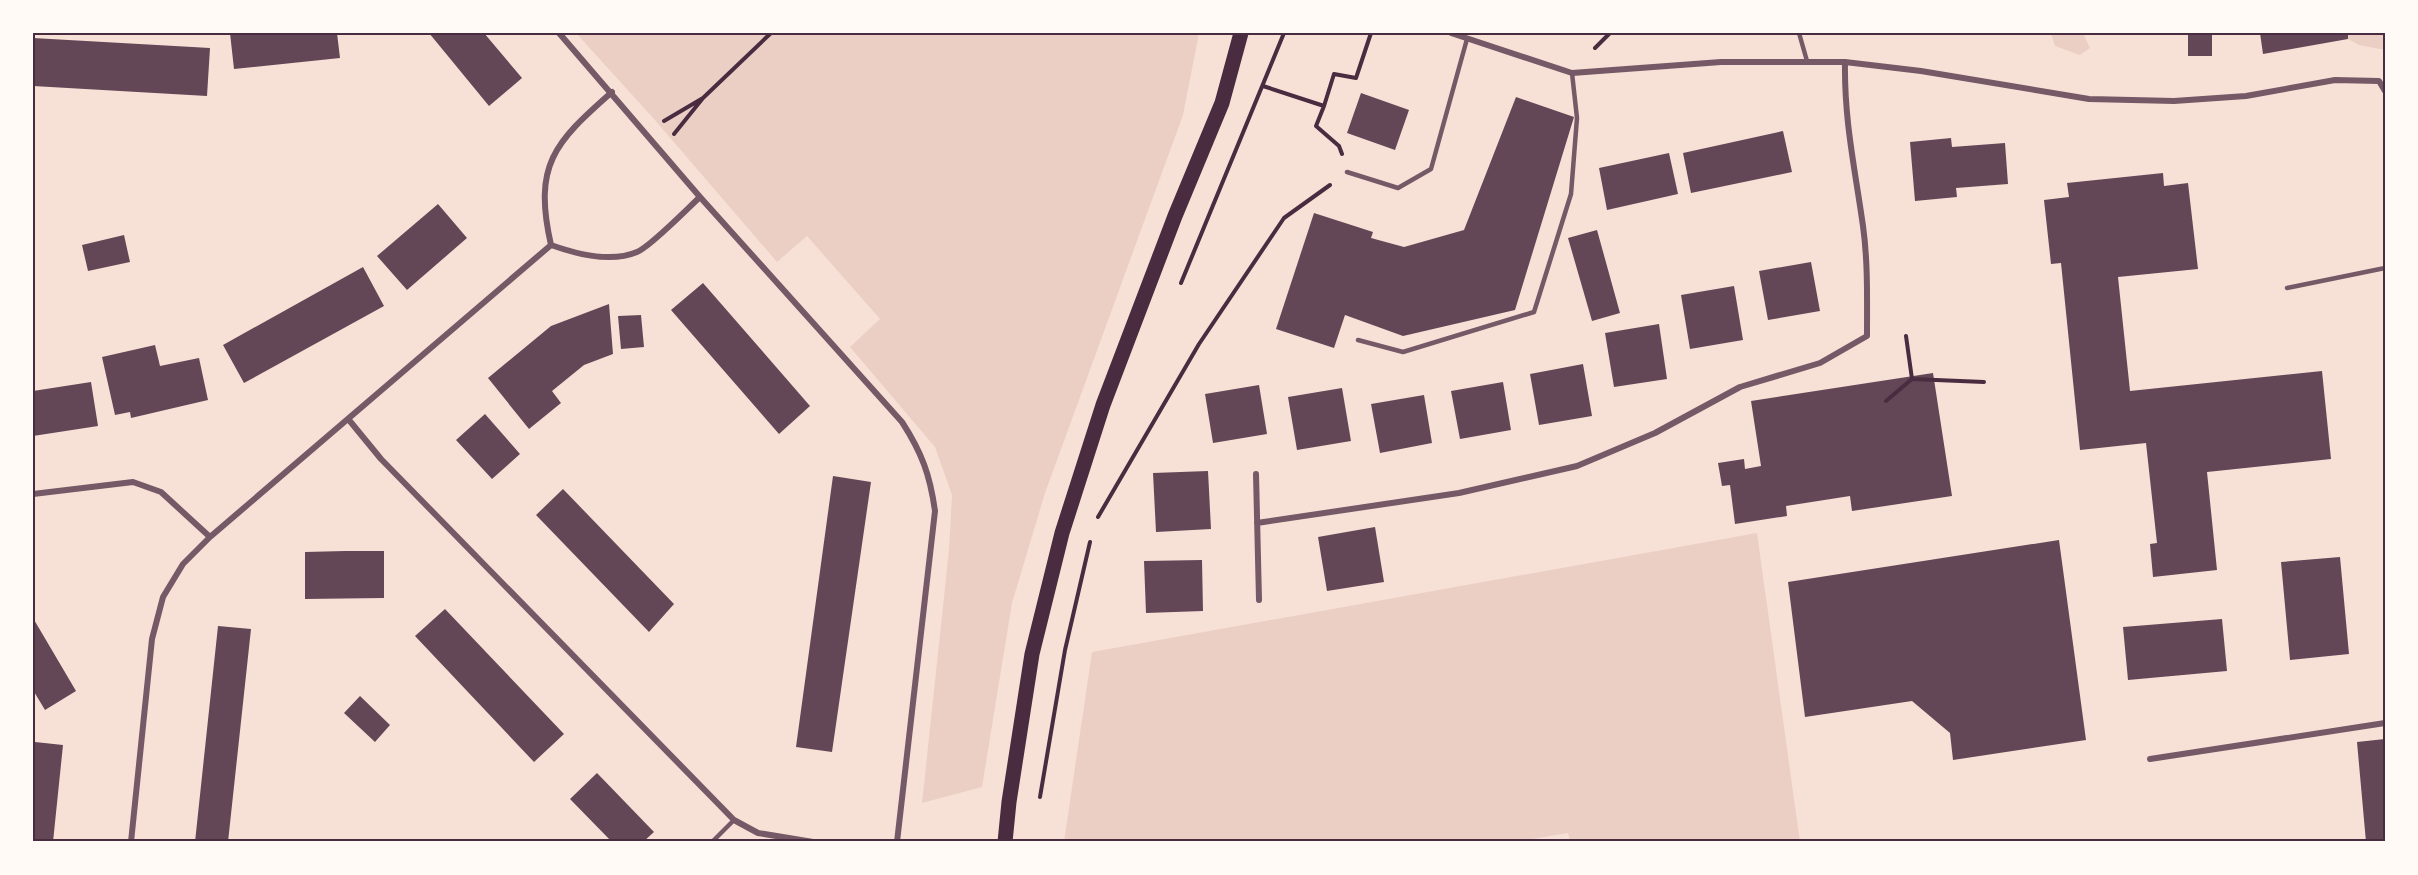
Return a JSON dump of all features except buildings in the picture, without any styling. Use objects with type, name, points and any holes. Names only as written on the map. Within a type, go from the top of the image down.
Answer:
[{"type":"main road","points":[[1005,842],[1032,654],[1062,533],[1103,405],[1175,216],[1222,103],[1241,33]]},
{"type":"street","points":[[559,33],[700,197],[902,422],[920,450],[931,482],[935,511],[897,842]]},
{"type":"street","points":[[1451,33],[1572,73],[1721,62],[1807,61],[1845,62],[2089,99],[2174,101],[2246,96],[2335,80],[2379,81],[2385,91]]},
{"type":"street","points":[[1257,523],[1459,493],[1577,466],[1655,433],[1740,387],[1820,363],[1867,336],[1864,239],[1844,104],[1845,62]]},
{"type":"street","points":[[551,245],[544,216],[545,178],[555,150],[612,92]]},
{"type":"street","points":[[551,245],[575,254],[598,256],[638,252],[700,197]]},
{"type":"street","points":[[131,842],[152,639],[163,597],[183,564],[210,537],[551,245]]},
{"type":"street","points":[[349,420],[381,459],[734,820],[758,833],[813,842]]},
{"type":"street","points":[[1256,474],[1259,600]]},
{"type":"street","points":[[33,494],[133,482],[161,492],[210,537]]},
{"type":"street","points":[[2150,759],[2385,723]]},
{"type":"lane","points":[[1799,33],[1807,61]]},
{"type":"lane","points":[[1347,172],[1398,188],[1431,169],[1467,39]]},
{"type":"lane","points":[[1358,340],[1403,352],[1534,312],[1571,194],[1577,118],[1572,73]]},
{"type":"lane","points":[[2287,288],[2385,268]]},
{"type":"lane","points":[[712,842],[734,820]]},
{"type":"path","points":[[670,139],[703,98],[771,33]]},
{"type":"path","points":[[1180,288],[1284,33]]},
{"type":"path","points":[[1107,488],[1095,522],[1199,344],[1284,218],[1347,172],[1339,146],[1316,126],[1334,74],[1356,78],[1371,33]]},
{"type":"path","points":[[1263,86],[1324,106]]},
{"type":"path","points":[[658,124],[703,98]]},
{"type":"path","points":[[1906,336],[1912,378]]},
{"type":"path","points":[[1886,401],[1912,378],[1984,382]]},
{"type":"path","points":[[1038,806],[1065,650],[1093,533]]},
{"type":"shaded area","points":[[576,33],[1199,33],[1183,115],[1045,493],[1012,603],[982,787],[922,803],[949,550],[952,495],[935,447],[850,347],[880,319],[807,236],[777,262],[654,119]]},
{"type":"shaded area","points":[[2051,33],[2083,33],[2090,48],[2080,55],[2055,46]]},
{"type":"shaded area","points":[[2348,33],[2385,33],[2385,50],[2359,45],[2348,39]]},
{"type":"shaded area","points":[[1757,533],[1800,842],[1570,842],[1568,833],[1516,842],[1064,842],[1092,652]]}]
